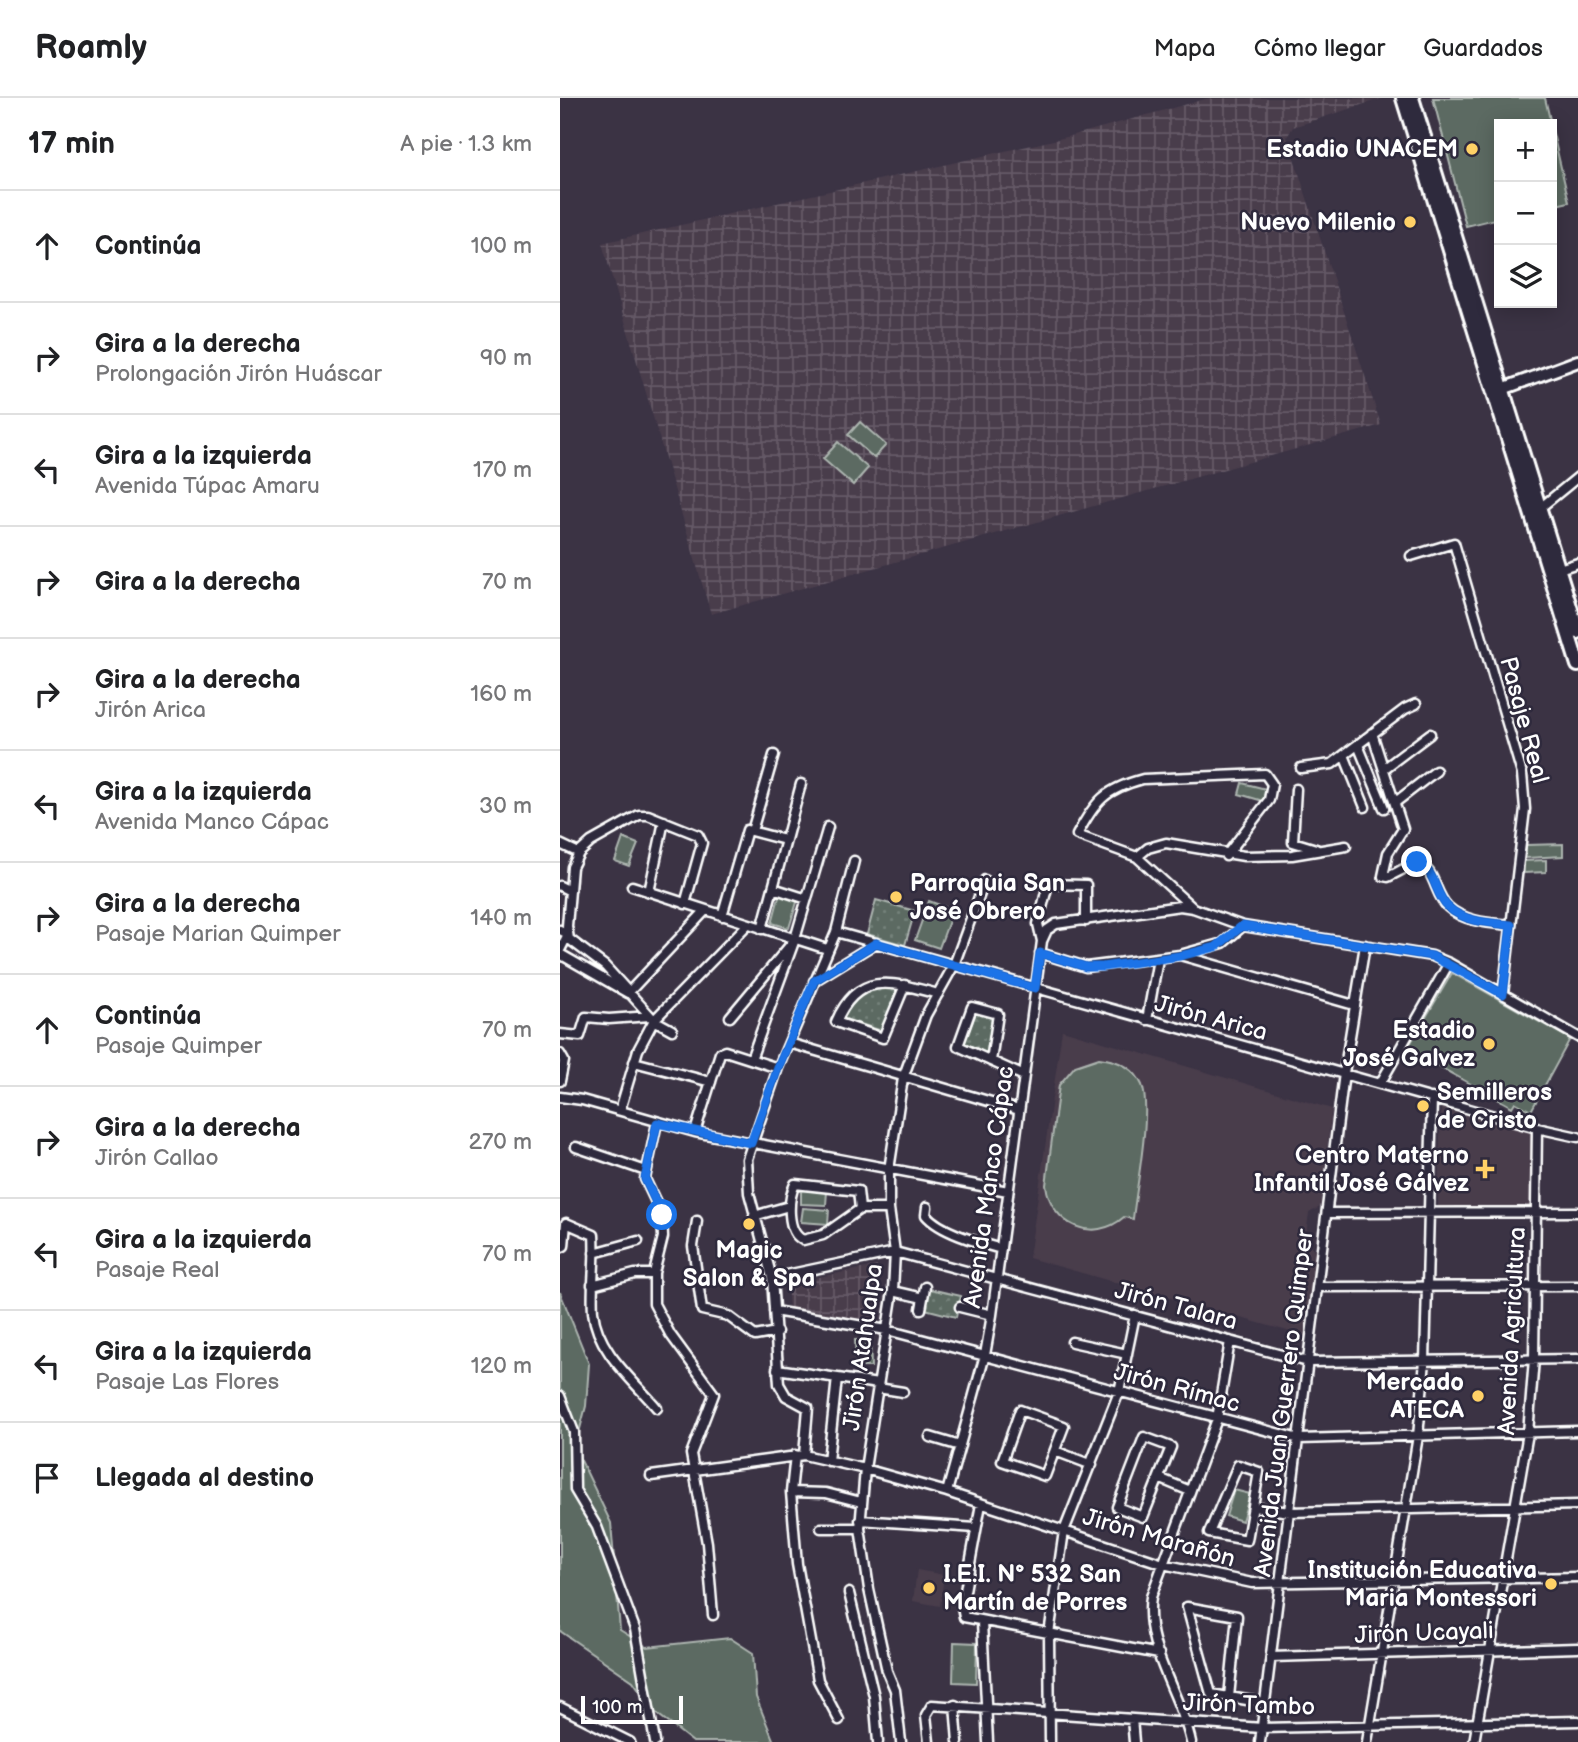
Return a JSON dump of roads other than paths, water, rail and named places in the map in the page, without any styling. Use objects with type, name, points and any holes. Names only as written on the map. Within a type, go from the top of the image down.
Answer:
[{"type":"main road","points":[[1403,98],[1498,391],[1540,508],[1578,632]]},
{"type":"main road","points":[[1412,98],[1578,665]]},
{"type":"street","points":[[1498,391],[1578,361]]},
{"type":"street","points":[[1540,508],[1578,477]]},
{"type":"street","name":"Pasaje Real","points":[[1411,556],[1454,543],[1524,784],[1525,809],[1503,994]]},
{"type":"street","points":[[1559,569],[1578,563]]},
{"type":"street","points":[[1301,768],[1329,765],[1416,704]]},
{"type":"street","points":[[1372,733],[1403,829],[1388,853],[1383,876],[1388,877],[1417,862],[1432,876],[1449,908],[1472,919],[1511,925]]},
{"type":"street","points":[[1385,768],[1430,734]]},
{"type":"street","points":[[1358,745],[1384,808]]},
{"type":"street","points":[[751,831],[774,755]]},
{"type":"street","points":[[1345,755],[1365,807]]},
{"type":"street","points":[[1396,801],[1436,771]]},
{"type":"street","points":[[1194,908],[1137,857],[1077,835],[1093,805],[1124,784],[1143,779],[1265,774],[1272,784],[1269,800],[1226,856]]},
{"type":"street","points":[[762,929],[801,785]]},
{"type":"street","points":[[1296,789],[1293,842],[1318,850]]},
{"type":"street","points":[[628,993],[560,952],[572,867],[579,853],[631,816],[648,815],[702,839],[685,904]]},
{"type":"street","points":[[649,892],[664,821]]},
{"type":"street","points":[[751,1059],[795,939],[828,827]]},
{"type":"street","points":[[722,916],[747,830],[785,840]]},
{"type":"street","points":[[1137,857],[1148,848],[1166,843],[1226,856],[1292,855],[1346,846]]},
{"type":"street","points":[[560,844],[579,853]]},
{"type":"street","points":[[839,1720],[818,1680],[796,1553],[791,1492],[808,1408],[786,1396],[779,1384],[772,1278],[754,1216],[747,1177],[751,1143],[778,1068],[835,932],[854,861]]},
{"type":"street","name":"Jirón Atahualpa","points":[[901,1742],[895,1690],[887,1671],[869,1589],[860,1524],[865,1468],[893,1291],[895,1252],[890,1209],[890,1170],[903,1078],[917,1038],[954,965],[985,880]]},
{"type":"street","name":"Avenida Manco Cápac","points":[[947,1492],[985,1355],[992,1315],[1042,941],[1038,924],[1048,884],[1086,885],[1086,921]]},
{"type":"street","points":[[560,886],[570,891]]},
{"type":"street","points":[[632,886],[827,949]]},
{"type":"street","points":[[773,888],[807,899]]},
{"type":"street","points":[[1042,941],[1051,925],[1180,906],[1194,908],[1242,926],[1432,956],[1449,962],[1578,1037]]},
{"type":"street","points":[[628,993],[705,911]]},
{"type":"street","points":[[620,1110],[634,1062],[652,1018],[748,925]]},
{"type":"street","points":[[1040,953],[1086,967],[1180,956],[1216,947],[1242,926]]},
{"type":"street","points":[[564,932],[572,943],[605,966],[652,1018],[672,1030]]},
{"type":"street","name":"Jirón Arica","points":[[835,932],[1537,1128],[1578,1137]]},
{"type":"street","points":[[730,1017],[795,939]]},
{"type":"street","points":[[814,981],[876,943]]},
{"type":"street","name":"Avenida Juan Guerrero Quimper","points":[[1260,1742],[1344,1073],[1365,945]]},
{"type":"street","points":[[1214,965],[1216,947]]},
{"type":"street","points":[[1180,956],[1353,1006]]},
{"type":"street","points":[[1147,1020],[1158,958]]},
{"type":"street","points":[[1380,1084],[1449,962]]},
{"type":"street","points":[[905,985],[883,1038],[836,1022],[844,1003],[855,992],[871,984],[905,985],[938,994]]},
{"type":"street","points":[[991,1061],[998,1014],[972,1007],[958,1046],[991,1061],[1024,1076]]},
{"type":"street","points":[[560,1034],[580,1036],[586,1017],[652,1018]]},
{"type":"street","points":[[789,1043],[1019,1110]]},
{"type":"street","points":[[695,1132],[720,1053],[725,1051],[778,1068]]},
{"type":"street","points":[[560,1054],[564,1061],[560,1081]]},
{"type":"street","points":[[634,1062],[711,1082]]},
{"type":"street","points":[[560,1097],[620,1110],[695,1132],[1008,1191]]},
{"type":"street","points":[[1367,1742],[1408,1509],[1418,1436],[1425,1361],[1432,1098]]},
{"type":"street","points":[[657,1123],[646,1171],[648,1189],[662,1215],[663,1237],[654,1274],[657,1314],[714,1394],[691,1447],[707,1543],[713,1615]]},
{"type":"street","name":"Avenida Agricultura","points":[[1474,1742],[1505,1579],[1528,1433],[1534,1359],[1537,1128]]},
{"type":"street","points":[[576,1147],[646,1171]]},
{"type":"street","points":[[860,1209],[858,1191],[795,1184],[789,1206],[795,1233],[803,1240],[824,1235],[860,1209],[890,1209]]},
{"type":"street","points":[[754,1216],[789,1206]]},
{"type":"street","points":[[927,1207],[926,1215],[934,1222],[969,1240],[1001,1249]]},
{"type":"street","points":[[1327,1213],[1578,1212]]},
{"type":"street","points":[[697,1221],[693,1245],[702,1310],[728,1317],[755,1336],[777,1332]]},
{"type":"street","points":[[560,1248],[564,1246],[566,1223],[594,1235],[593,1314],[601,1340],[657,1408]]},
{"type":"street","points":[[594,1253],[638,1241]]},
{"type":"street","name":"Jirón Talara","points":[[772,1278],[895,1252],[1308,1362],[1578,1359]]},
{"type":"street","points":[[592,1285],[635,1274],[654,1274]]},
{"type":"street","points":[[1318,1287],[1578,1286]]},
{"type":"street","points":[[921,1309],[925,1287]]},
{"type":"street","points":[[893,1291],[923,1298]]},
{"type":"street","points":[[960,1307],[992,1315]]},
{"type":"street","name":"Jirón Rímac","points":[[774,1311],[887,1330],[1299,1439],[1578,1431]]},
{"type":"street","points":[[1050,1742],[1047,1713],[1049,1634],[1064,1531],[1119,1392],[1135,1315]]},
{"type":"street","points":[[1191,1742],[1187,1723],[1159,1654],[1149,1612],[1163,1564],[1217,1419],[1230,1341]]},
{"type":"street","points":[[1072,1342],[1127,1354]]},
{"type":"street","points":[[778,1369],[903,1392]]},
{"type":"street","points":[[828,1461],[837,1378]]},
{"type":"street","points":[[560,1396],[573,1432],[575,1490],[597,1527],[635,1629],[655,1742]]},
{"type":"street","points":[[1020,1410],[1064,1426],[1055,1451],[1045,1476],[1002,1461],[1020,1410]]},
{"type":"street","points":[[930,1437],[960,1447]]},
{"type":"street","points":[[1144,1437],[1171,1447],[1159,1478],[1143,1517],[1117,1507],[1144,1437]]},
{"type":"street","points":[[1055,1451],[1092,1465]]},
{"type":"street","points":[[651,1476],[799,1455]]},
{"type":"street","name":"Jirón Marañón","points":[[799,1455],[865,1468],[947,1492],[1163,1564],[1222,1578],[1280,1584],[1578,1577]]},
{"type":"street","points":[[1238,1465],[1259,1472],[1253,1507],[1247,1540],[1209,1534],[1238,1465]]},
{"type":"street","points":[[1159,1478],[1190,1491]]},
{"type":"street","points":[[791,1492],[826,1493],[861,1502]]},
{"type":"street","points":[[981,1504],[962,1607],[964,1617],[1159,1654]]},
{"type":"street","points":[[1253,1507],[1290,1511],[1578,1505]]},
{"type":"street","points":[[821,1528],[860,1524],[976,1528]]},
{"type":"street","points":[[849,1592],[874,1696],[878,1742]]},
{"type":"street","points":[[1229,1697],[1237,1616],[1187,1606],[1211,1694],[1229,1697],[1265,1703]]},
{"type":"street","points":[[982,1622],[984,1708],[988,1742]]},
{"type":"street","name":"Jirón Ucayali","points":[[1271,1657],[1578,1648]]},
{"type":"street","name":"Jirón Tambo","points":[[929,1742],[926,1715],[932,1705],[1262,1728],[1578,1720]]},
{"type":"street","points":[[955,1705],[958,1742]]},
{"type":"street","points":[[560,1707],[630,1742]]},
{"type":"street","points":[[1132,1719],[1134,1742]]},
{"type":"place","name":"Estadio UNACEM","points":[[1472,149]]},
{"type":"place","name":"Nuevo Milenio","points":[[1410,222]]},
{"type":"place","name":"Parroquia San José Obrero","points":[[896,897]]},
{"type":"place","name":"Estadio José Galvez","points":[[1489,1044]]},
{"type":"place","name":"Semilleros de Cristo","points":[[1423,1106]]},
{"type":"place","name":"Centro Materno Infantil José Gálvez","points":[[1485,1169]]},
{"type":"place","name":"Magic Salon & Spa","points":[[749,1224]]},
{"type":"place","name":"Mercado ATECA","points":[[1478,1396]]},
{"type":"place","name":"Institución Educativa Maria Montessori","points":[[1551,1584]]},
{"type":"place","name":"I.E.I. N° 532 San Martín de Porres","points":[[929,1588]]}]
